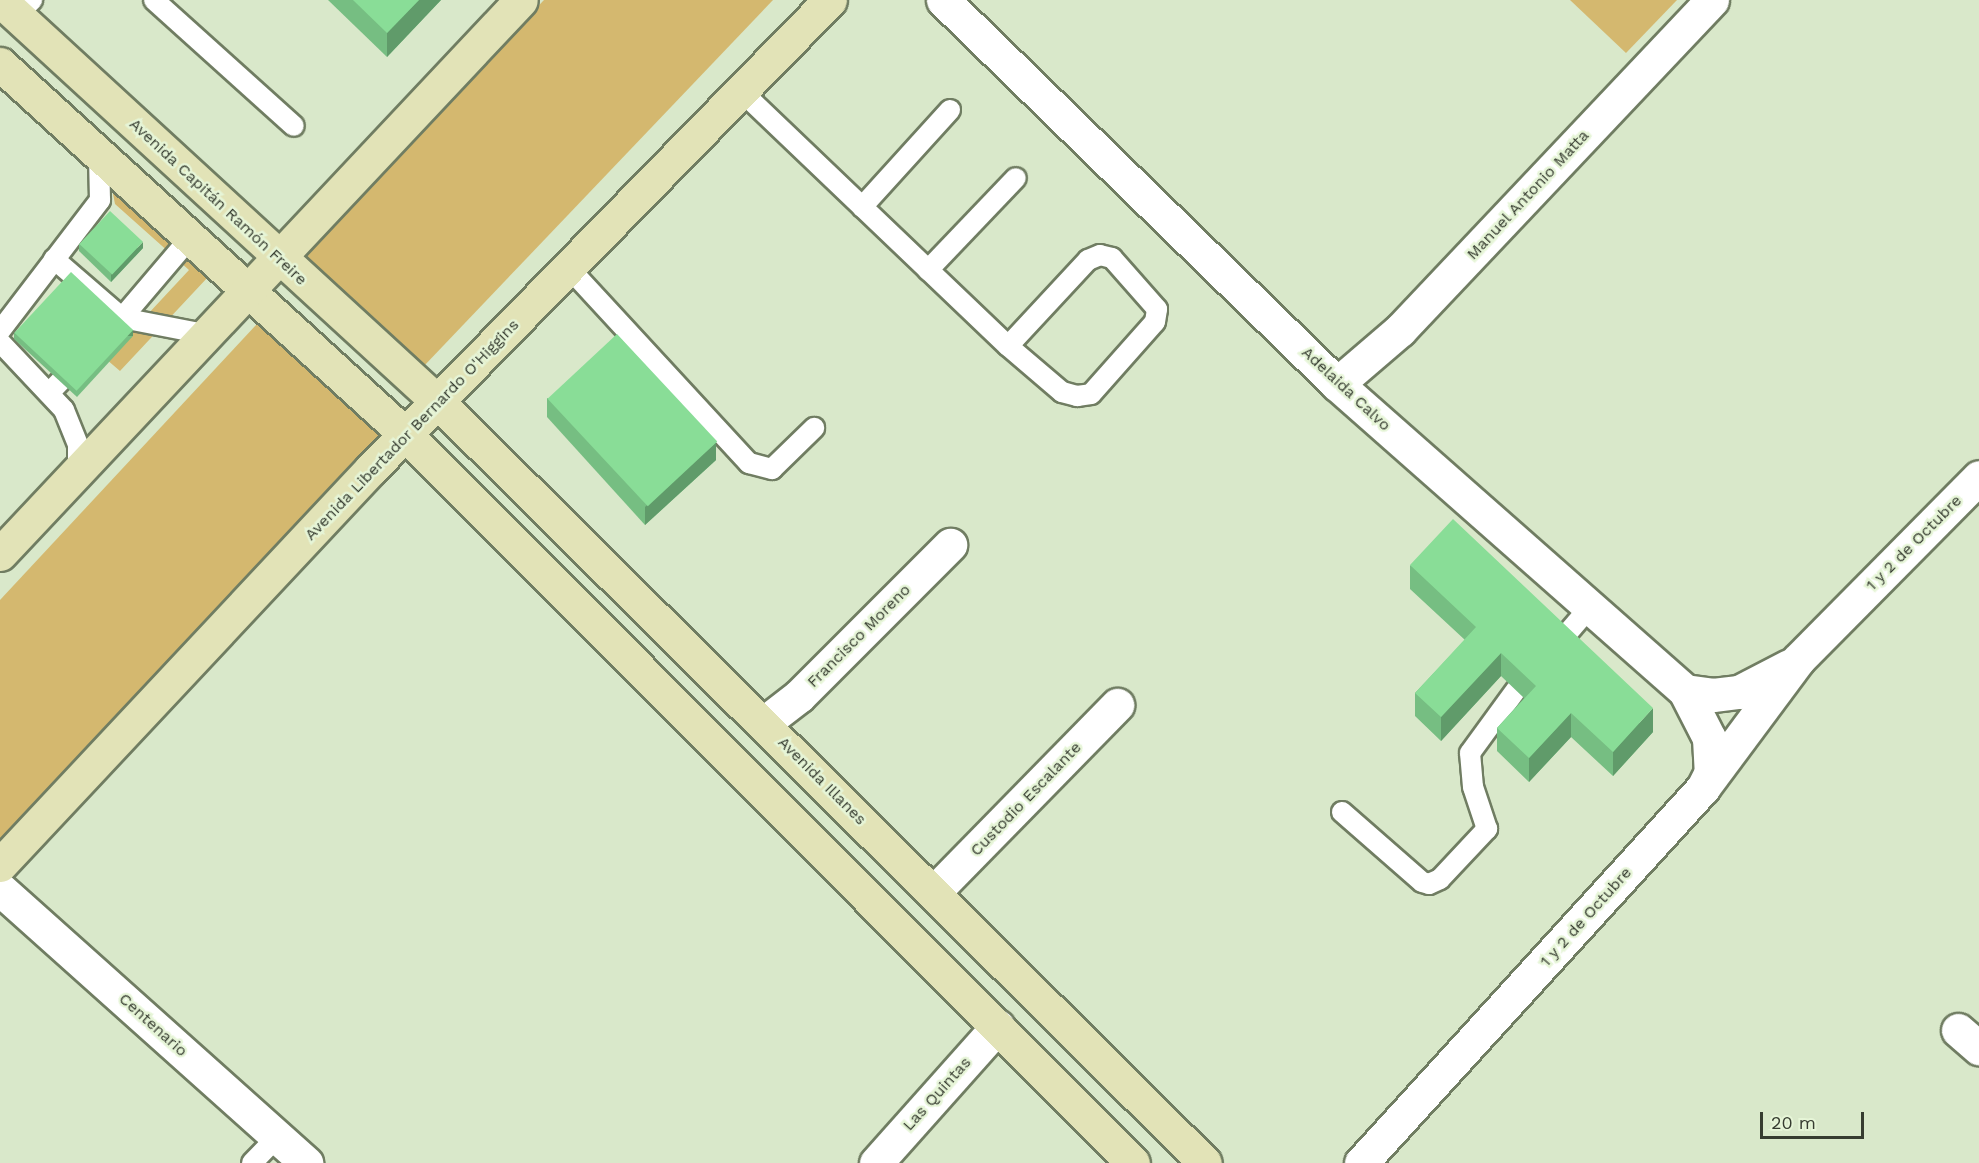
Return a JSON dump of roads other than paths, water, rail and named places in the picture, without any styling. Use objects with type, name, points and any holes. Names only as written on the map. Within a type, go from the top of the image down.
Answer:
[{"type":"main road","points":[[0,554],[276,257],[521,0]]},
{"type":"main road","name":"Avenida Libertador Bernardo O'Higgins","points":[[0,865],[405,434],[830,0]]},
{"type":"main road","name":"Avenida Capitán Ramón Freire","points":[[16,5],[276,257],[438,402]]},
{"type":"main road","points":[[0,64],[405,434],[1133,1163]]},
{"type":"main road","name":"Avenida Illanes","points":[[438,402],[1205,1163]]},
{"type":"street","name":"Adelaida Calvo","points":[[943,0],[1337,384],[1685,690],[1709,738],[1711,772],[1703,788]]},
{"type":"street","name":"Manuel Antonio Matta","points":[[1337,384],[1400,330],[1712,0]]},
{"type":"street","name":"1 y 2 de Octubre","points":[[1361,1163],[1703,788],[1798,660],[1979,477]]},
{"type":"street","name":"Francisco Moreno","points":[[764,723],[799,696],[950,545]]},
{"type":"street","name":"1 y 2 de Octubre","points":[[1685,690],[1713,695],[1739,692],[1766,681],[1798,660]]},
{"type":"street","name":"Custodio Escalante","points":[[934,892],[1117,705]]},
{"type":"street","name":"Centenario","points":[[0,889],[306,1163]]},
{"type":"street","name":"Las Quintas","points":[[876,1163],[998,1026]]},
{"type":"lane","points":[[154,0],[294,126]]},
{"type":"lane","points":[[740,90],[1008,346],[1062,392],[1077,396],[1090,394],[1155,322],[1157,309],[1112,258],[1100,255],[1088,260],[1008,346]]},
{"type":"lane","points":[[862,207],[950,110]]},
{"type":"lane","points":[[0,331],[100,200],[99,156]]},
{"type":"lane","points":[[928,270],[1016,178]]},
{"type":"lane","points":[[50,392],[122,318],[190,238]]},
{"type":"lane","points":[[54,259],[122,318],[204,334]]},
{"type":"lane","points":[[568,267],[749,463],[772,469],[814,428]]},
{"type":"lane","points":[[0,342],[50,392],[71,424],[78,445],[78,470]]},
{"type":"lane","points":[[1559,643],[1590,606]]},
{"type":"lane","points":[[1342,812],[1422,882],[1429,884],[1440,879],[1487,829],[1473,787],[1470,753],[1516,690]]},
{"type":"lane","points":[[252,1163],[277,1137]]}]
